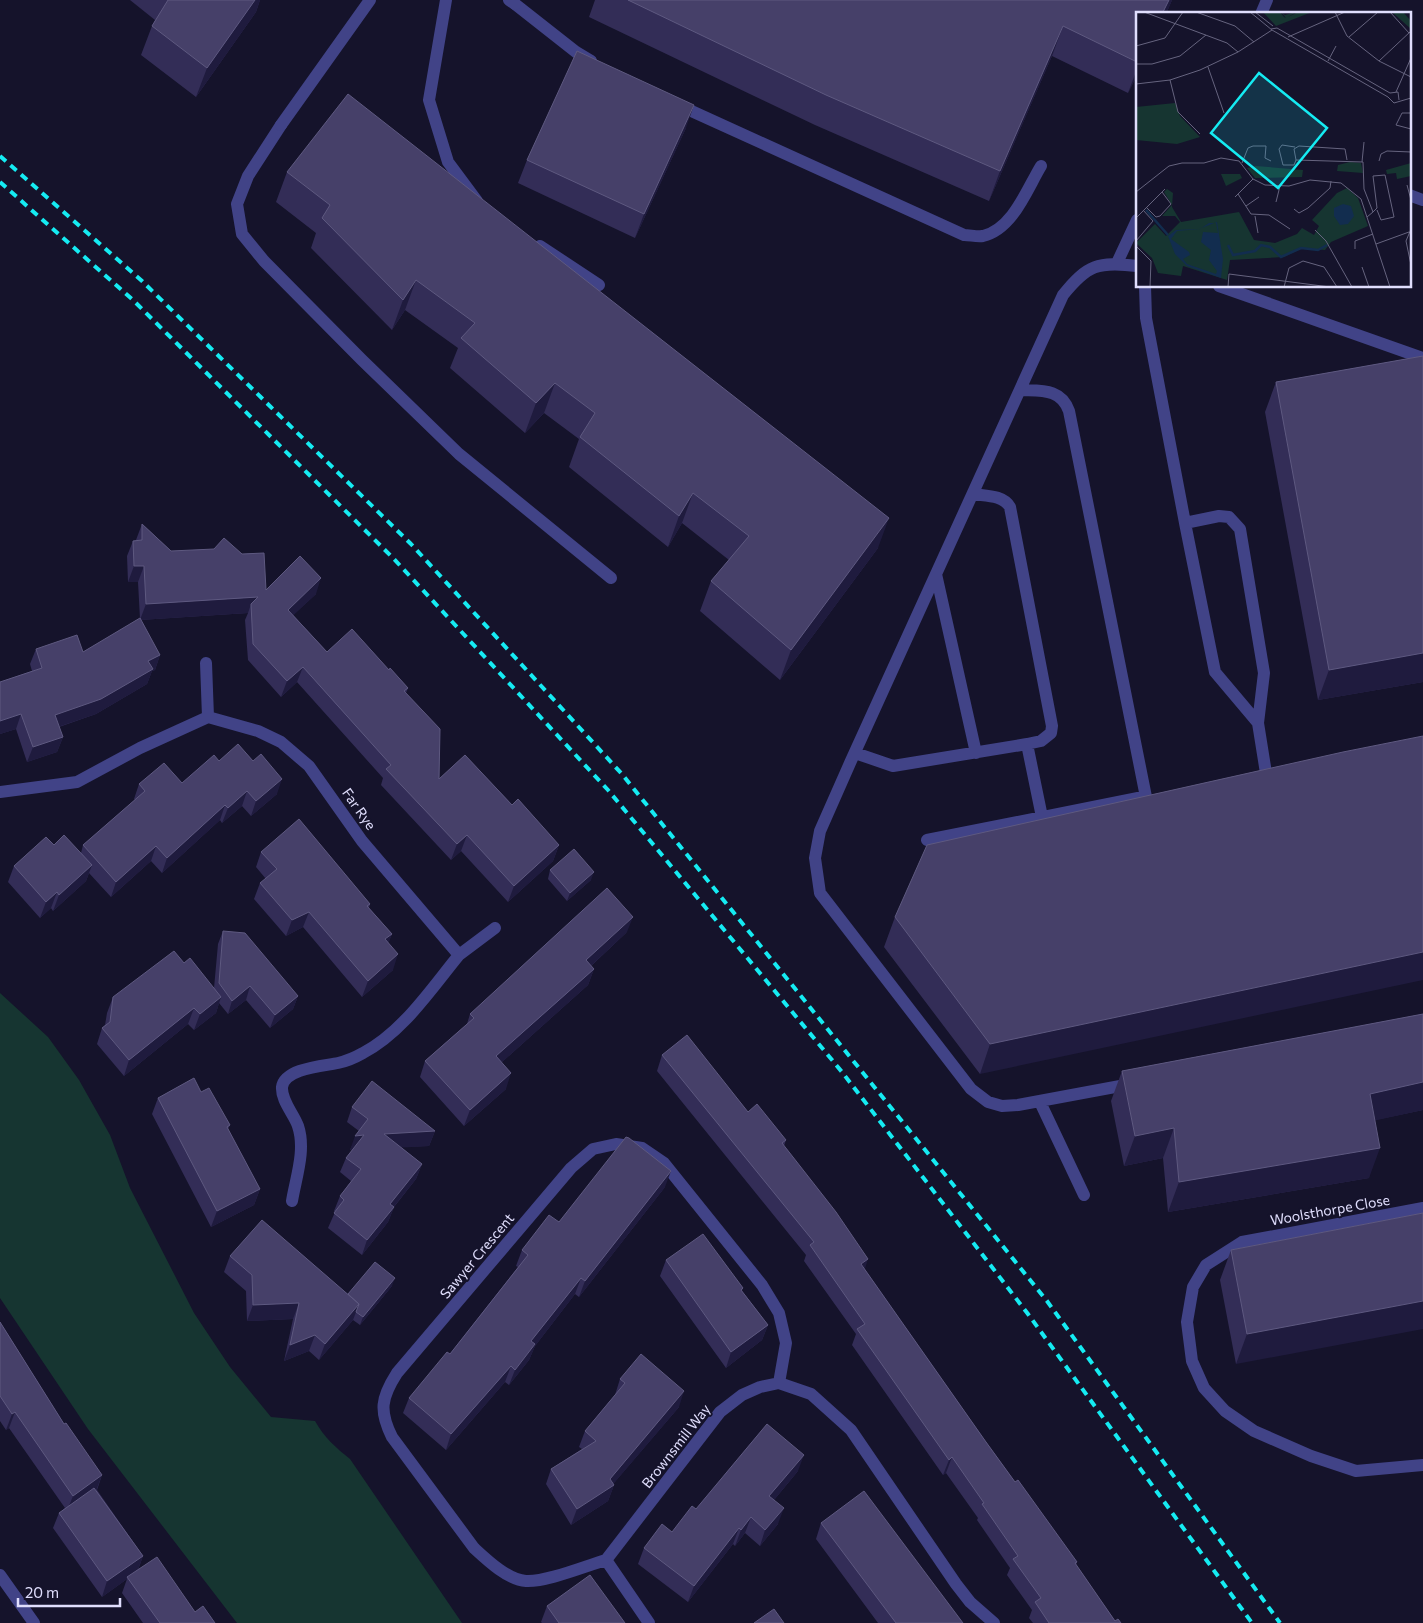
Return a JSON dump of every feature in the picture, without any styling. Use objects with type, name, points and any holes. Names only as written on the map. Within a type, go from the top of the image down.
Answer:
[{"type":"street","points":[[370,0],[281,125],[248,176],[237,204],[242,234],[264,261],[362,360],[460,454],[611,578]]},
{"type":"street","points":[[446,0],[429,100],[448,162],[483,208]]},
{"type":"street","points":[[1262,12],[1267,0]]},
{"type":"street","points":[[512,2],[576,52],[599,65]]},
{"type":"street","points":[[665,99],[964,235],[982,236],[997,230],[1014,212],[1041,166]]},
{"type":"street","points":[[1410,195],[1423,200]]},
{"type":"street","points":[[1117,263],[1136,222]]},
{"type":"street","points":[[533,241],[599,285]]},
{"type":"street","points":[[1136,266],[1117,263],[1088,268],[1063,295],[820,831],[815,858],[820,893],[971,1089],[988,1102],[1002,1106],[1040,1102],[1145,1081]]},
{"type":"street","points":[[1145,288],[1146,318],[1215,672],[1258,723]]},
{"type":"street","points":[[1225,288],[1423,358]]},
{"type":"street","points":[[927,840],[1151,796],[1070,411],[1063,398],[1052,392],[1020,390]]},
{"type":"street","points":[[855,753],[893,766],[1027,744],[1046,739],[1051,733],[1052,726],[1012,515],[1006,501],[973,494]]},
{"type":"street","points":[[1185,523],[1219,516],[1229,517],[1240,529],[1264,673],[1258,723],[1266,773]]},
{"type":"street","points":[[936,574],[976,753]]},
{"type":"street","points":[[0,792],[77,782],[140,748],[208,717],[206,663]]},
{"type":"street","name":"Far Rye","points":[[208,717],[258,731],[281,742],[309,766],[362,841],[459,955]]},
{"type":"street","points":[[1027,744],[1042,817]]},
{"type":"street","points":[[292,1201],[302,1142],[298,1124],[284,1099],[282,1088],[285,1080],[294,1073],[340,1062],[363,1053],[384,1040],[422,1000],[459,955],[495,928]]},
{"type":"street","points":[[1040,1102],[1084,1195]]},
{"type":"street","name":"Sawyer Crescent","points":[[606,1560],[539,1580],[525,1582],[487,1561],[474,1548],[392,1438],[384,1421],[382,1405],[387,1388],[397,1373],[571,1168],[593,1149],[616,1144],[642,1148],[664,1163],[762,1286],[779,1313],[786,1343],[779,1383]]},
{"type":"street","name":"Woolsthorpe Close","points":[[1423,1208],[1242,1242],[1206,1265],[1193,1287],[1188,1322],[1192,1361],[1204,1388],[1226,1410],[1254,1431],[1311,1456],[1356,1471],[1423,1465]]},
{"type":"street","points":[[779,1383],[811,1394],[851,1430],[956,1584],[970,1602],[994,1623]]},
{"type":"street","name":"Brownsmill Way","points":[[606,1560],[720,1412],[742,1395],[760,1387],[779,1383]]},
{"type":"street","points":[[606,1560],[649,1623]]},
{"type":"street","points":[[0,1574],[34,1623]]},
{"type":"green space","points":[[0,993],[48,1037],[79,1080],[110,1135],[130,1188],[194,1313],[230,1367],[271,1417],[315,1421],[331,1442],[350,1459],[462,1623],[237,1623],[88,1429],[0,1298]]},
{"type":"building","points":[[168,0],[255,0],[207,68],[152,26]]},
{"type":"building","points":[[628,0],[1169,0],[1163,12],[1136,12],[1136,62],[1063,26],[1000,171],[826,95]]},
{"type":"building","points":[[577,51],[694,105],[644,214],[527,160]]},
{"type":"building","points":[[348,94],[889,518],[791,650],[711,581],[749,536],[693,493],[679,516],[580,437],[595,413],[555,383],[536,403],[461,338],[475,323],[416,280],[403,300],[322,218],[330,205],[287,172]]},
{"type":"building","points":[[1423,356],[1423,653],[1329,670],[1276,382]]},
{"type":"building","points":[[142,524],[171,551],[214,549],[224,538],[242,554],[264,553],[266,590],[300,556],[321,578],[288,610],[327,652],[352,629],[408,688],[404,691],[440,729],[439,779],[465,755],[512,805],[518,799],[559,845],[514,886],[467,835],[457,844],[386,769],[391,765],[303,667],[287,681],[253,644],[251,604],[258,597],[146,604],[144,566],[134,566],[133,541],[142,540]]},
{"type":"building","points":[[140,618],[160,655],[148,661],[153,669],[101,699],[55,715],[63,737],[33,747],[21,714],[0,721],[0,682],[42,668],[36,649],[77,635],[83,652]]},
{"type":"building","points":[[1423,736],[1423,952],[990,1044],[895,917],[927,845],[1343,752]]},
{"type":"building","points":[[238,744],[253,761],[261,754],[282,779],[256,801],[247,791],[228,808],[225,805],[167,858],[156,846],[116,882],[83,845],[145,791],[139,784],[164,763],[182,783],[214,755],[219,761]]},
{"type":"building","points":[[299,819],[370,904],[367,906],[392,934],[385,939],[398,954],[368,981],[309,912],[292,920],[260,883],[277,869],[261,852]]},
{"type":"building","points":[[64,835],[92,865],[59,895],[57,892],[46,902],[14,866],[46,837],[54,845]]},
{"type":"building","points":[[574,849],[594,872],[570,893],[550,870]]},
{"type":"building","points":[[607,888],[633,917],[586,960],[594,969],[496,1056],[511,1073],[470,1110],[425,1061],[474,1018],[470,1014]]},
{"type":"building","points":[[223,931],[245,933],[298,996],[275,1015],[250,986],[232,1001],[219,983]]},
{"type":"building","points":[[174,951],[184,963],[190,958],[221,997],[200,1014],[194,1008],[129,1060],[102,1028],[110,1022],[113,997]]},
{"type":"building","points":[[1423,1014],[1423,1082],[1370,1094],[1380,1148],[1179,1182],[1174,1128],[1135,1136],[1122,1071]]},
{"type":"building","points":[[687,1035],[748,1112],[757,1104],[786,1140],[782,1143],[836,1212],[868,1259],[861,1264],[986,1442],[1015,1482],[1018,1480],[1077,1562],[1075,1563],[1115,1621],[1118,1619],[1121,1623],[1049,1623],[1035,1602],[1041,1598],[1013,1559],[1018,1556],[982,1504],[984,1503],[952,1457],[949,1460],[857,1329],[865,1324],[810,1245],[814,1242],[662,1055]]},
{"type":"building","points":[[194,1078],[201,1092],[209,1088],[230,1125],[227,1127],[260,1189],[217,1211],[158,1098]]},
{"type":"building","points":[[372,1081],[435,1131],[384,1134],[422,1164],[390,1204],[394,1207],[367,1240],[334,1213],[344,1200],[340,1196],[361,1169],[346,1158],[364,1135],[355,1136],[368,1119],[352,1107]]},
{"type":"building","points":[[626,1137],[671,1171],[585,1281],[581,1278],[531,1341],[535,1344],[515,1370],[511,1366],[451,1434],[409,1398],[447,1352],[450,1354],[528,1255],[522,1250],[549,1215],[559,1222]]},
{"type":"building","points":[[1423,1213],[1423,1301],[1247,1334],[1231,1250]]},
{"type":"building","points":[[262,1220],[359,1304],[325,1344],[315,1335],[290,1345],[299,1303],[253,1305],[252,1275],[230,1256]]},
{"type":"building","points":[[703,1234],[743,1288],[741,1290],[768,1325],[731,1352],[666,1260]]},
{"type":"building","points":[[375,1262],[395,1278],[363,1317],[356,1312],[359,1304],[348,1294]]},
{"type":"building","points":[[0,1322],[64,1424],[66,1423],[102,1475],[73,1496],[15,1412],[12,1414],[0,1396]]},
{"type":"building","points":[[641,1354],[684,1391],[610,1479],[614,1485],[577,1509],[551,1469],[596,1441],[585,1431],[625,1383],[620,1379]]},
{"type":"building","points":[[767,1424],[804,1455],[769,1496],[784,1508],[765,1530],[751,1517],[741,1530],[739,1528],[694,1586],[644,1548],[662,1524],[672,1532],[692,1506],[696,1509]]},
{"type":"building","points":[[94,1488],[143,1556],[107,1581],[59,1513]]},
{"type":"building","points":[[864,1491],[963,1623],[896,1623],[821,1523]]},
{"type":"building","points":[[157,1557],[195,1612],[203,1606],[215,1623],[160,1623],[127,1577]]},
{"type":"building","points":[[590,1575],[625,1623],[559,1623],[547,1606]]},
{"type":"building","points":[[774,1609],[784,1623],[754,1623]]},
{"type":"railway","points":[[0,156],[142,281],[411,544],[621,773],[1047,1301],[1280,1623]]},
{"type":"railway","points":[[0,182],[134,301],[394,559],[608,790],[842,1072],[1028,1314],[1252,1623]]}]
